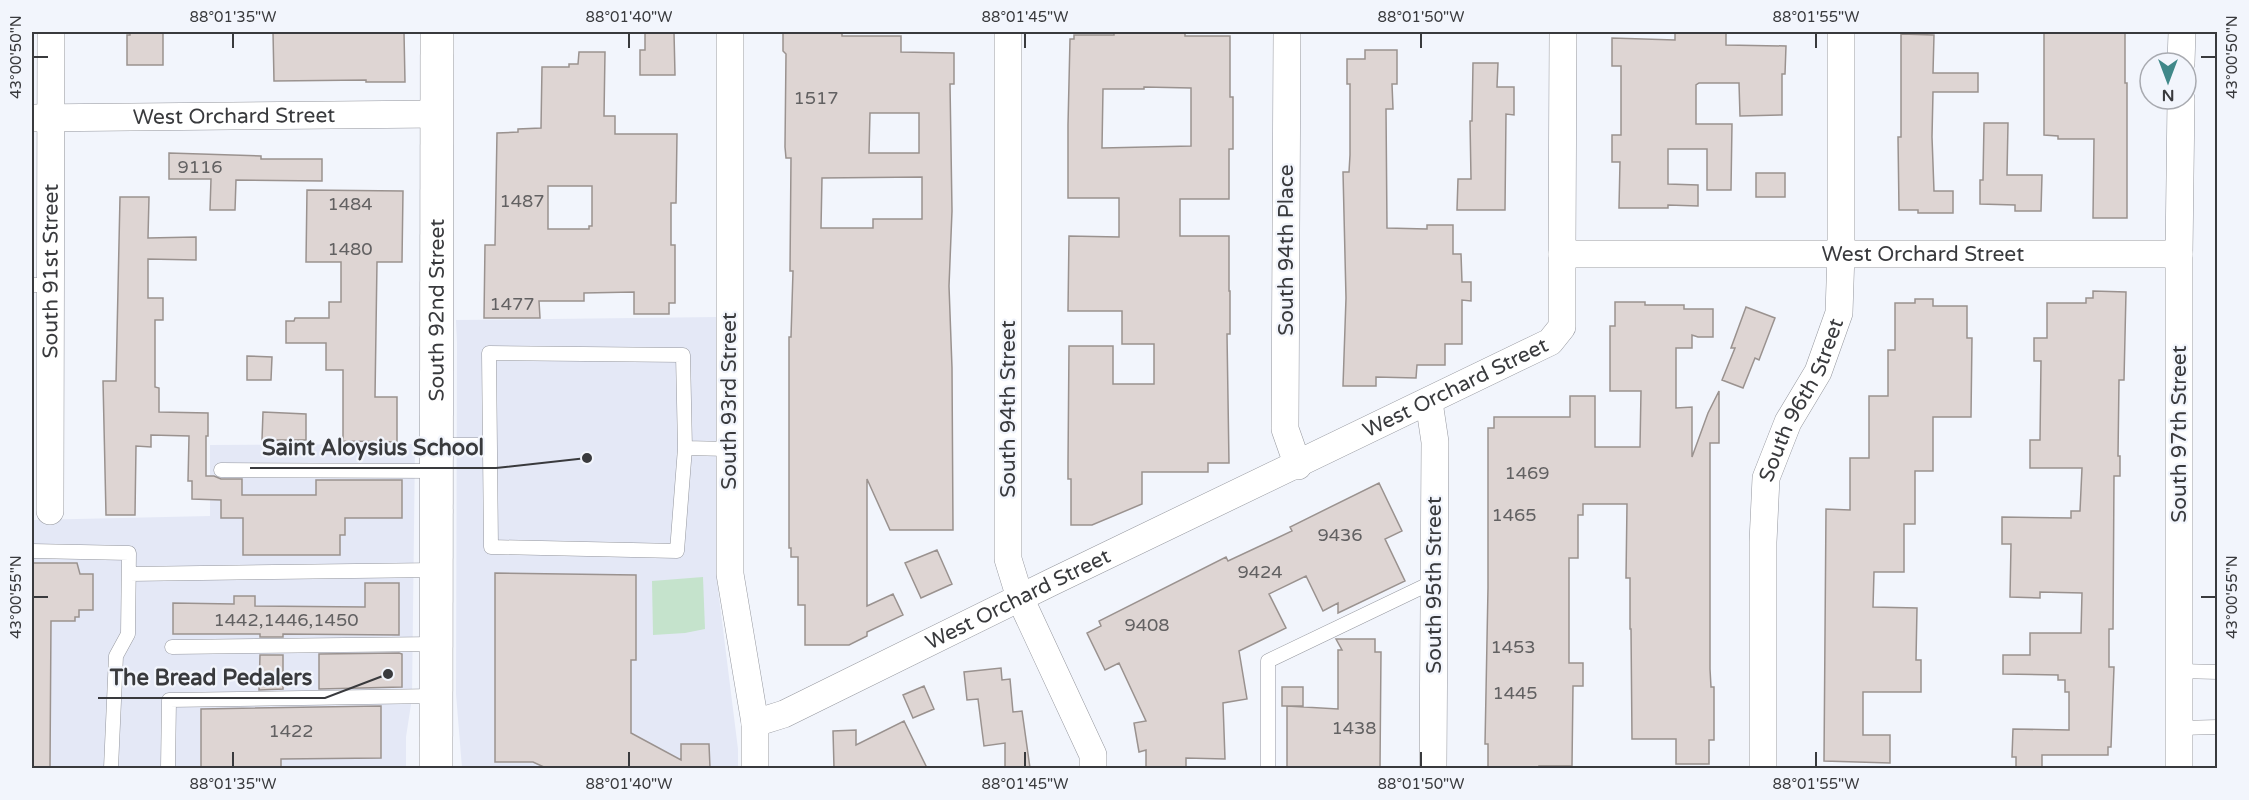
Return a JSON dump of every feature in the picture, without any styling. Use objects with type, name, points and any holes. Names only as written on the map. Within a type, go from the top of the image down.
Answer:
[{"type":"street","name":"South 91st Street","points":[[50,511],[41,285],[41,118],[51,32]]},
{"type":"street","name":"South 92nd Street","points":[[436,768],[434,696],[438,32]]},
{"type":"street","name":"South 93rd Street","points":[[730,32],[730,574],[755,723],[755,768]]},
{"type":"street","name":"South 94th Street","points":[[1008,32],[1008,559],[1020,598],[1093,755],[1093,768]]},
{"type":"street","name":"South 94th Place","points":[[1287,32],[1285,429],[1298,466]]},
{"type":"street","points":[[1562,254],[1563,32]]},
{"type":"street","name":"South 96th Street","points":[[1763,768],[1763,542],[1766,478],[1788,422],[1818,372],[1839,313],[1841,32]]},
{"type":"street","points":[[2181,51],[2182,32]]},
{"type":"street","name":"South 97th Street","points":[[2179,768],[2181,111]]},
{"type":"street","name":"West Orchard Street","points":[[41,118],[437,114]]},
{"type":"street","name":"West Orchard Street","points":[[755,723],[784,714],[1550,342],[1562,327],[1562,254],[2179,254]]},
{"type":"street","name":"South 95th Street","points":[[1429,402],[1435,442],[1433,768]]},
{"type":"lane","points":[[489,353],[683,355],[685,448],[678,551],[490,547],[489,353]]},
{"type":"lane","points":[[221,470],[436,458],[489,445]]},
{"type":"lane","points":[[685,448],[729,449]]},
{"type":"lane","points":[[32,551],[129,553],[128,634],[116,656],[111,768]]},
{"type":"lane","points":[[129,574],[435,570]]},
{"type":"lane","points":[[1268,768],[1268,661],[1435,581]]},
{"type":"lane","points":[[172,646],[435,644]]},
{"type":"lane","points":[[2179,671],[2217,672]]},
{"type":"lane","points":[[168,768],[169,700],[434,696]]},
{"type":"lane","points":[[2179,728],[2217,727]]},
{"type":"shaded area","points":[[717,317],[716,573],[738,749],[738,768],[462,768],[456,694],[456,320]]},
{"type":"shaded area","points":[[415,444],[412,698],[406,737],[406,768],[32,768],[32,520],[210,516],[210,445]]},
{"type":"green space","points":[[703,577],[705,629],[653,635],[652,581]]},
{"type":"building","points":[[130,32],[163,32],[163,65],[127,65],[127,35],[130,35]]},
{"type":"building","points":[[273,32],[404,32],[405,82],[274,81]]},
{"type":"building","points":[[645,32],[674,32],[675,75],[640,75],[640,50],[645,50]]},
{"type":"building","points":[[783,32],[842,32],[842,36],[901,36],[901,52],[954,53],[954,84],[950,84],[952,211],[949,286],[953,530],[890,530],[867,479],[867,606],[893,594],[903,615],[867,632],[867,636],[849,645],[805,645],[805,605],[798,605],[798,557],[791,557],[791,548],[789,548],[789,337],[791,337],[793,271],[790,271],[791,158],[786,158],[785,147],[786,54],[783,51]],"holes":[[[870,113],[919,113],[919,153],[869,153]],[[922,177],[922,219],[873,219],[873,228],[821,228],[822,178]]]},
{"type":"building","points":[[1114,32],[1185,32],[1185,36],[1230,36],[1233,149],[1229,149],[1229,199],[1180,199],[1180,236],[1229,236],[1230,334],[1227,334],[1229,463],[1208,463],[1208,472],[1142,472],[1142,504],[1092,525],[1071,525],[1071,479],[1068,479],[1069,346],[1113,346],[1113,384],[1154,384],[1154,344],[1122,344],[1122,311],[1068,311],[1069,236],[1119,237],[1119,198],[1068,198],[1070,39],[1074,39],[1074,35],[1114,35]],"holes":[[[1191,88],[1191,146],[1102,148],[1103,89]]]},
{"type":"building","points":[[1675,32],[1726,32],[1726,45],[1786,46],[1785,74],[1782,74],[1782,115],[1740,116],[1739,83],[1699,83],[1696,85],[1696,124],[1732,124],[1731,190],[1707,190],[1707,149],[1668,149],[1668,184],[1698,185],[1698,206],[1619,208],[1620,162],[1612,162],[1612,135],[1621,135],[1621,66],[1612,66],[1612,38],[1675,40]]},
{"type":"building","points":[[2044,32],[2125,33],[2127,218],[2093,218],[2094,139],[2058,139],[2058,136],[2044,135]]},
{"type":"building","points":[[1901,34],[1934,35],[1933,73],[1978,73],[1978,92],[1933,92],[1934,191],[1953,191],[1953,213],[1918,213],[1918,210],[1899,210],[1898,137],[1901,137]]},
{"type":"building","points":[[1365,50],[1397,50],[1397,84],[1392,84],[1393,109],[1386,109],[1387,228],[1427,229],[1427,225],[1453,225],[1453,254],[1461,254],[1462,282],[1471,282],[1471,301],[1462,300],[1462,344],[1445,344],[1445,365],[1417,365],[1416,378],[1376,377],[1376,386],[1343,386],[1346,298],[1343,172],[1349,172],[1350,155],[1350,84],[1347,84],[1347,59],[1365,59]]},
{"type":"building","points":[[579,52],[605,52],[604,116],[615,116],[615,134],[677,134],[676,203],[671,203],[671,245],[675,245],[675,303],[669,303],[669,314],[634,314],[634,292],[584,293],[584,301],[539,301],[540,318],[484,318],[485,245],[495,245],[497,133],[541,128],[542,67],[569,67],[569,64],[578,64]],"holes":[[[548,186],[592,186],[592,226],[589,226],[589,229],[548,229]]]},
{"type":"building","points":[[1473,63],[1498,63],[1497,87],[1514,87],[1514,115],[1506,114],[1505,210],[1457,210],[1458,179],[1471,179],[1470,121],[1472,121]]},
{"type":"building","points":[[1984,123],[2008,123],[2007,175],[2042,175],[2041,211],[2015,211],[2015,205],[1980,204],[1980,180],[1983,180]]},
{"type":"building","points":[[169,153],[261,156],[261,159],[322,159],[322,181],[236,180],[235,210],[210,210],[211,179],[169,179]]},
{"type":"building","points":[[1756,173],[1785,173],[1785,197],[1756,197]]},
{"type":"building","points":[[307,190],[403,191],[402,262],[377,262],[375,397],[397,397],[397,442],[343,441],[343,370],[326,370],[326,343],[286,343],[286,321],[294,321],[295,318],[329,318],[329,302],[341,302],[341,262],[306,262]]},
{"type":"building","points":[[120,197],[149,197],[148,238],[196,237],[196,260],[148,259],[148,298],[163,298],[163,320],[155,320],[155,387],[159,388],[159,412],[208,413],[206,476],[242,479],[242,495],[316,495],[316,480],[402,480],[402,518],[345,518],[345,535],[340,535],[340,555],[243,555],[243,518],[221,518],[221,500],[192,499],[192,481],[188,481],[189,436],[151,435],[151,447],[136,446],[135,515],[106,515],[103,381],[116,381]]},
{"type":"building","points":[[2093,291],[2126,292],[2124,380],[2119,380],[2120,476],[2114,476],[2113,629],[2109,629],[2109,667],[2114,667],[2111,747],[2108,747],[2108,755],[2042,755],[2042,768],[2016,768],[2016,757],[2012,757],[2013,729],[2069,730],[2069,692],[2065,692],[2065,680],[2058,680],[2058,675],[2003,674],[2003,655],[2030,655],[2030,633],[2081,633],[2082,593],[2040,592],[2040,598],[2010,597],[2011,544],[2002,544],[2002,517],[2071,518],[2071,511],[2080,511],[2082,468],[2030,468],[2030,440],[2040,440],[2041,361],[2034,361],[2034,338],[2047,338],[2047,303],[2086,303],[2086,298],[2093,298]]},
{"type":"building","points":[[1915,299],[1933,299],[1933,306],[1967,306],[1967,338],[1972,338],[1971,417],[1933,417],[1933,471],[1915,471],[1915,524],[1904,524],[1904,572],[1874,572],[1873,607],[1917,608],[1916,660],[1921,660],[1921,692],[1863,692],[1863,735],[1890,735],[1890,763],[1824,761],[1826,509],[1850,510],[1850,458],[1869,458],[1869,396],[1888,396],[1888,350],[1895,350],[1895,303],[1915,303]]},
{"type":"building","points":[[1615,302],[1645,302],[1645,305],[1684,305],[1684,309],[1713,309],[1713,337],[1692,335],[1692,348],[1676,348],[1676,408],[1692,407],[1692,457],[1708,413],[1719,391],[1719,443],[1710,443],[1710,669],[1711,687],[1714,687],[1714,740],[1709,740],[1709,764],[1676,764],[1676,739],[1632,739],[1630,578],[1626,578],[1627,504],[1583,504],[1583,515],[1578,515],[1578,558],[1569,558],[1569,663],[1583,663],[1583,686],[1573,686],[1572,766],[1488,768],[1488,744],[1485,744],[1488,428],[1494,428],[1494,417],[1570,417],[1570,396],[1595,396],[1595,447],[1640,447],[1641,391],[1610,391],[1610,326],[1615,326]]},
{"type":"building","points":[[1746,307],[1775,318],[1759,360],[1755,358],[1743,388],[1722,380],[1735,348],[1731,348]]},
{"type":"building","points":[[247,356],[272,357],[271,380],[247,380]]},
{"type":"building","points":[[263,412],[306,414],[306,440],[262,440]]},
{"type":"building","points":[[1379,483],[1402,531],[1385,539],[1405,581],[1338,613],[1338,603],[1323,611],[1306,576],[1269,594],[1286,628],[1239,651],[1247,699],[1223,703],[1225,759],[1186,758],[1186,768],[1146,768],[1146,750],[1139,752],[1134,723],[1146,721],[1119,663],[1105,670],[1087,633],[1101,626],[1099,621],[1226,557],[1228,561],[1292,531],[1290,527]]},
{"type":"building","points":[[937,550],[952,584],[921,598],[905,563]]},
{"type":"building","points":[[32,563],[77,563],[80,574],[93,574],[93,610],[79,610],[79,617],[75,617],[75,621],[51,621],[50,768],[32,768]]},
{"type":"building","points":[[495,573],[636,575],[636,660],[631,660],[631,733],[681,760],[681,744],[709,744],[710,768],[546,768],[533,762],[495,762]]},
{"type":"building","points":[[365,583],[399,583],[399,635],[283,634],[283,637],[260,637],[260,634],[173,634],[173,603],[234,604],[234,596],[255,596],[255,606],[365,607]]},
{"type":"building","points":[[1336,639],[1375,639],[1375,652],[1381,652],[1380,768],[1287,768],[1287,706],[1338,709],[1338,650],[1342,650]]},
{"type":"building","points":[[319,654],[402,654],[402,687],[319,689]]},
{"type":"building","points":[[260,655],[283,655],[283,689],[259,690]]},
{"type":"building","points":[[1001,668],[1002,680],[1010,679],[1013,712],[1022,711],[1030,768],[1005,768],[1005,743],[984,746],[978,699],[967,700],[964,672]]},
{"type":"building","points":[[924,686],[934,709],[913,718],[903,695]]},
{"type":"building","points":[[1282,687],[1303,687],[1303,706],[1282,706]]},
{"type":"building","points":[[381,706],[381,758],[281,759],[281,768],[201,768],[201,709]]},
{"type":"building","points":[[904,721],[927,768],[834,768],[833,731],[856,730],[856,745]]},
{"type":"place","name":"Saint Aloysius School","points":[[587,458]]},
{"type":"place","name":"The Bread Pedalers","points":[[388,674]]}]
